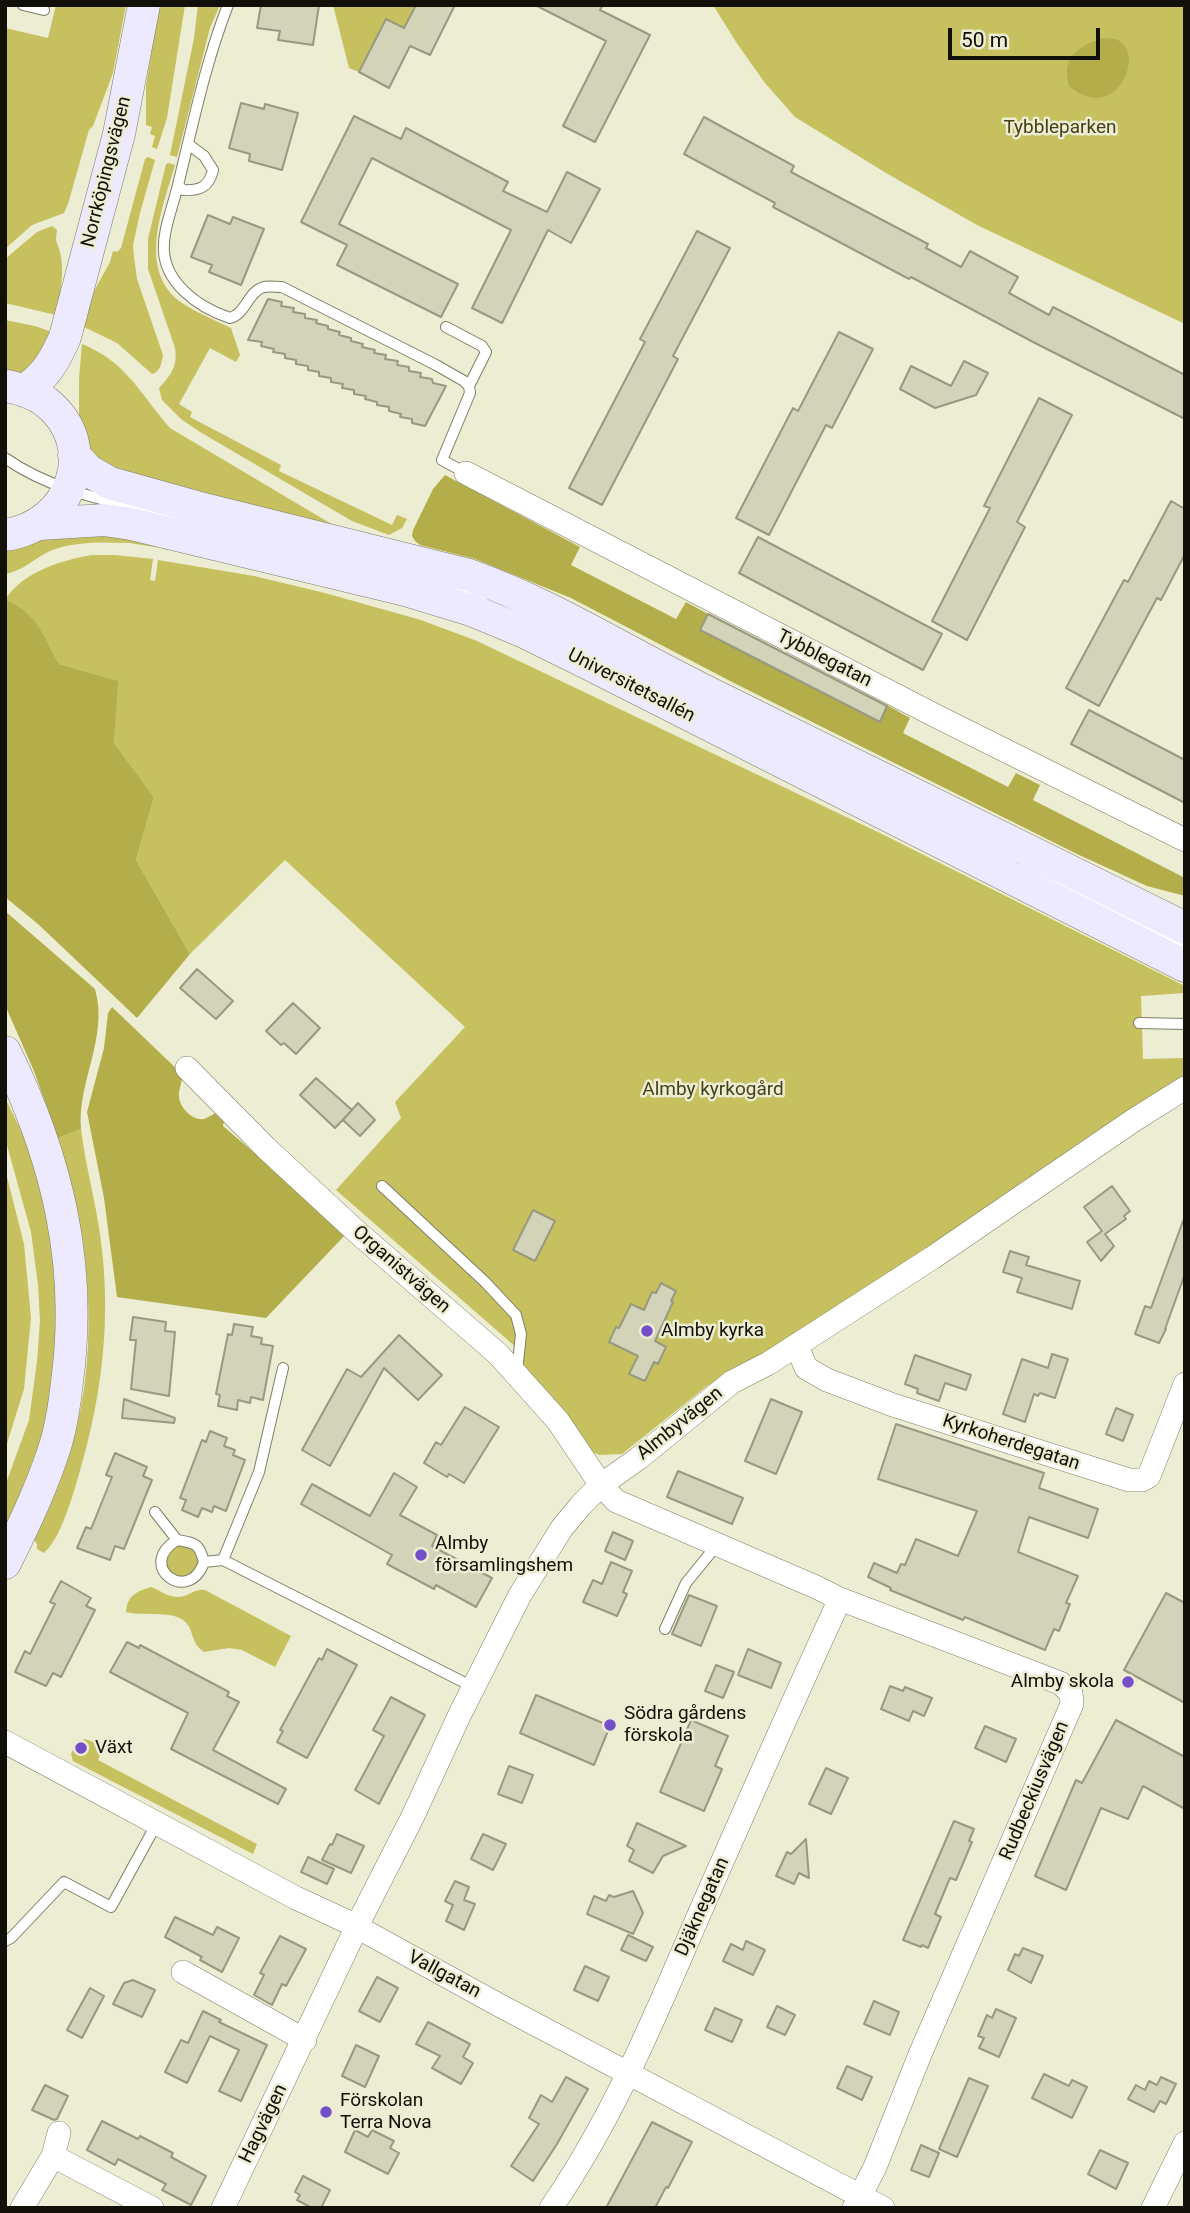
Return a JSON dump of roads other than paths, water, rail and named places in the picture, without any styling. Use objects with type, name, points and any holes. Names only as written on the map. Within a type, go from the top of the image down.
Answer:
[{"type":"main road","name":"Norrköpingsvägen","points":[[15,388],[41,379],[55,361],[65,337],[119,134],[144,5]]},
{"type":"main road","name":"Norrköpingsvägen","points":[[64,422],[65,337]]},
{"type":"main road","points":[[15,388],[47,403],[64,422],[75,455],[68,489],[55,511],[40,524]]},
{"type":"main road","name":"Universitetsallén","points":[[75,455],[89,471],[110,483],[469,575],[498,585],[574,620],[698,688],[1185,928]]},
{"type":"main road","name":"Universitetsallén","points":[[5,535],[20,533],[40,524],[104,520],[131,524],[405,590],[471,610],[587,663],[1185,966]]},
{"type":"main road","points":[[5,1052],[40,1135],[57,1186],[69,1254],[73,1323],[69,1371],[57,1438],[44,1479],[5,1563]]},
{"type":"street","name":"Tybblegatan","points":[[466,473],[936,716],[1185,840]]},
{"type":"street","name":"Organistvägen","points":[[187,1068],[266,1148],[356,1232],[498,1354],[558,1421],[601,1485]]},
{"type":"street","name":"Almbyvägen","points":[[357,1928],[520,1595],[562,1528],[581,1505],[601,1485],[639,1458],[732,1382],[797,1346],[932,1258],[1134,1119],[1185,1088]]},
{"type":"street","name":"Kyrkoherdegatan","points":[[797,1346],[806,1368],[827,1380],[893,1405],[1129,1480],[1142,1480],[1149,1476],[1185,1384]]},
{"type":"street","name":"Rudbeckiusvägen","points":[[601,1485],[616,1501],[841,1599],[1060,1684],[1071,1693],[1072,1704],[921,2052],[876,2167],[858,2202]]},
{"type":"street","name":"Djäknegatan","points":[[551,2208],[580,2164],[629,2074],[784,1721],[841,1599]]},
{"type":"street","name":"Vallgatan","points":[[5,1742],[629,2074],[858,2202],[883,2208]]},
{"type":"street","name":"Hagvägen","points":[[223,2208],[357,1928]]},
{"type":"street","points":[[183,1972],[305,2040]]},
{"type":"street","points":[[22,2208],[53,2156],[59,2133]]},
{"type":"street","points":[[1153,2208],[1185,2143]]},
{"type":"street","points":[[53,2156],[152,2208]]},
{"type":"lane","points":[[23,5],[44,10]]},
{"type":"lane","points":[[228,5],[211,50],[165,237],[163,253],[166,268],[194,302],[230,317],[236,316],[254,293],[263,287],[282,287],[464,381],[471,393],[442,460],[466,473]]},
{"type":"lane","points":[[178,185],[183,190],[204,188],[211,180],[214,170],[204,156],[188,144]]},
{"type":"lane","points":[[446,327],[482,346],[486,352],[469,386]]},
{"type":"lane","points":[[5,458],[52,485],[194,522]]},
{"type":"lane","points":[[426,581],[488,599]]},
{"type":"lane","points":[[1011,859],[1185,946]]},
{"type":"lane","points":[[1139,1023],[1185,1024]]},
{"type":"lane","points":[[382,1186],[485,1282],[516,1315],[521,1334],[516,1375]]},
{"type":"lane","points":[[223,1560],[259,1472],[283,1368]]},
{"type":"lane","points":[[155,1512],[177,1540]]},
{"type":"lane","points":[[177,1540],[193,1542],[200,1550],[204,1562],[200,1572],[192,1580],[181,1582],[170,1579],[163,1572],[160,1560],[165,1548],[177,1540]]},
{"type":"lane","points":[[665,1629],[686,1583],[717,1545]]},
{"type":"lane","points":[[204,1562],[223,1560],[473,1687]]},
{"type":"lane","points":[[5,1941],[19,1930],[64,1882],[111,1907],[157,1823]]},
{"type":"place","name":"Almby kyrka","points":[[647,1331]]},
{"type":"place","name":"Almby församlingshem","points":[[421,1555]]},
{"type":"place","name":"Almby skola","points":[[1128,1682]]},
{"type":"place","name":"Södra gårdens förskola","points":[[610,1725]]},
{"type":"place","name":"Växt","points":[[81,1748]]},
{"type":"place","name":"Förskolan Terra Nova","points":[[326,2112]]},
{"type":"park label","name":"Tybbleparken","points":[[1060,128]]},
{"type":"park label","name":"Almby kyrkogård","points":[[713,1090]]}]
